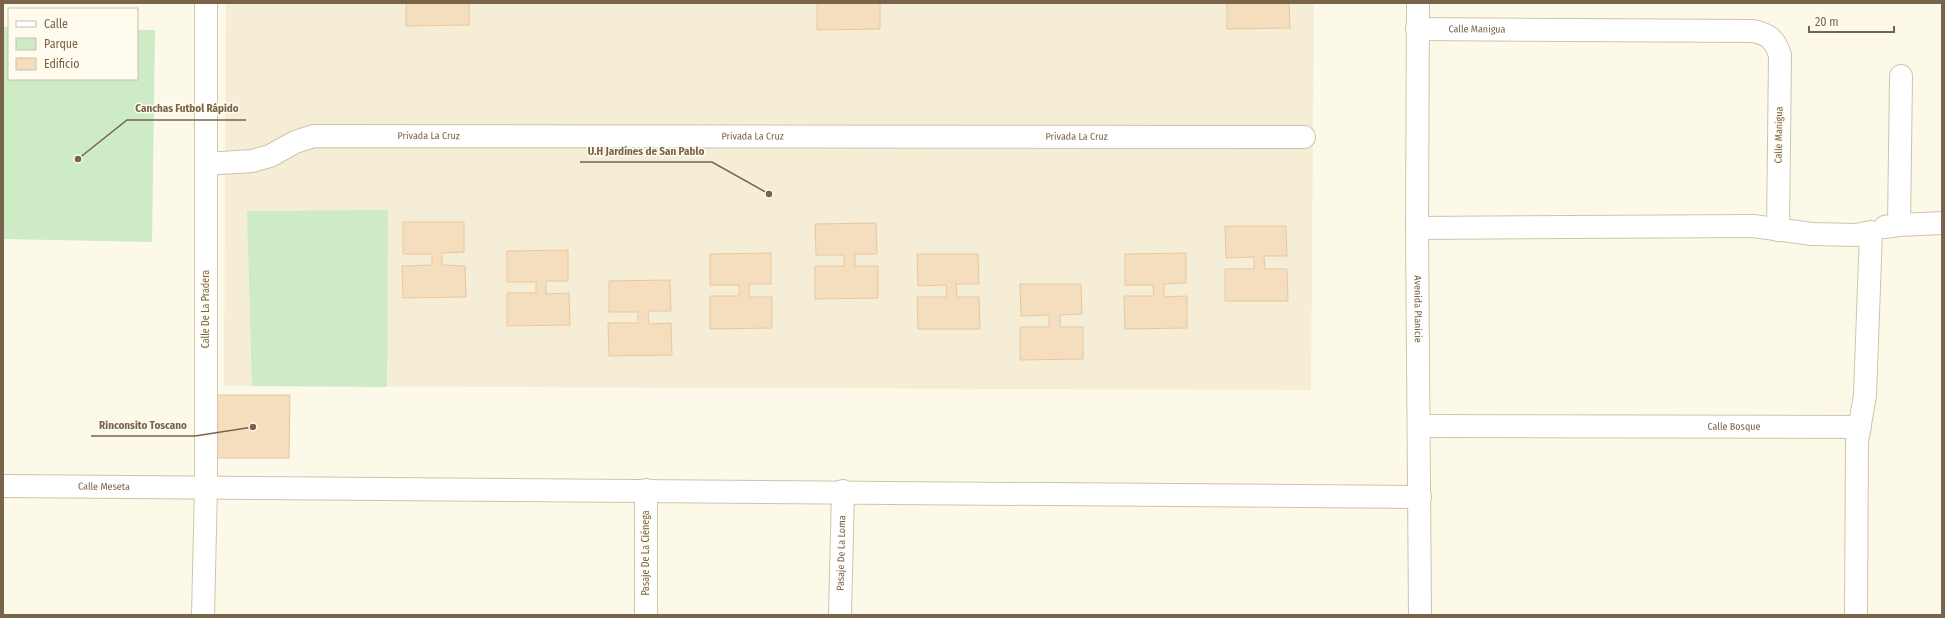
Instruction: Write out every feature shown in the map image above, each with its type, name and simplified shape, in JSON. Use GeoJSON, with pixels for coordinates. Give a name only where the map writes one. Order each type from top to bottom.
{"type":"FeatureCollection","features":[{"type":"Feature","properties":{"kind":"street","name":"Calle De La Pradera"},"geometry":{"type":"LineString","coordinates":[[203,615],[206,487],[206,3]]}},
{"type":"Feature","properties":{"kind":"street","name":"Avenida Planicie"},"geometry":{"type":"LineString","coordinates":[[1418,3],[1417,228],[1420,615]]}},
{"type":"Feature","properties":{"kind":"street","name":"Calle Manigua"},"geometry":{"type":"LineString","coordinates":[[1417,29],[1753,31],[1764,33],[1772,37],[1777,45],[1780,55],[1778,230]]}},
{"type":"Feature","properties":{"kind":"street"},"geometry":{"type":"LineString","coordinates":[[1899,225],[1901,76]]}},
{"type":"Feature","properties":{"kind":"street","name":"Privada La Cruz"},"geometry":{"type":"LineString","coordinates":[[206,164],[252,161],[270,156],[295,142],[314,136],[1304,137]]}},
{"type":"Feature","properties":{"kind":"street"},"geometry":{"type":"LineString","coordinates":[[1417,228],[1753,226],[1812,234],[1856,235],[1871,232],[1887,226],[1942,223]]}},
{"type":"Feature","properties":{"kind":"street"},"geometry":{"type":"LineString","coordinates":[[1856,615],[1857,442],[1865,395],[1871,232]]}},
{"type":"Feature","properties":{"kind":"street","name":"Calle Bosque"},"geometry":{"type":"LineString","coordinates":[[1419,426],[1860,427]]}},
{"type":"Feature","properties":{"kind":"street","name":"Calle Meseta"},"geometry":{"type":"LineString","coordinates":[[3,486],[843,491],[1420,497]]}},
{"type":"Feature","properties":{"kind":"street","name":"Pasaje De La Ciénega"},"geometry":{"type":"LineString","coordinates":[[646,490],[646,615]]}},
{"type":"Feature","properties":{"kind":"street","name":"Pasaje De La Loma"},"geometry":{"type":"LineString","coordinates":[[840,615],[843,491]]}},
{"type":"Feature","properties":{"kind":"shaded area"},"geometry":{"type":"Polygon","coordinates":[[[226,3],[1314,3],[1311,390],[224,386],[226,3]]]}},
{"type":"Feature","properties":{"kind":"green space"},"geometry":{"type":"Polygon","coordinates":[[[3,27],[8,27],[8,80],[138,80],[138,30],[155,30],[152,242],[3,239],[3,27]]]}},
{"type":"Feature","properties":{"kind":"green space"},"geometry":{"type":"Polygon","coordinates":[[[388,210],[387,387],[252,386],[247,211],[388,210]]]}},
{"type":"Feature","properties":{"kind":"building"},"geometry":{"type":"Polygon","coordinates":[[[406,3],[469,3],[469,25],[406,26],[406,3]]]}},
{"type":"Feature","properties":{"kind":"building"},"geometry":{"type":"Polygon","coordinates":[[[817,3],[880,3],[880,29],[817,30],[817,3]]]}},
{"type":"Feature","properties":{"kind":"building"},"geometry":{"type":"Polygon","coordinates":[[[1227,3],[1289,3],[1290,28],[1227,29],[1227,3]]]}},
{"type":"Feature","properties":{"kind":"building"},"geometry":{"type":"Polygon","coordinates":[[[403,222],[464,222],[464,252],[442,253],[442,265],[465,266],[466,297],[403,298],[402,266],[432,265],[432,254],[403,254],[403,222]]]}},
{"type":"Feature","properties":{"kind":"building"},"geometry":{"type":"Polygon","coordinates":[[[876,223],[877,254],[855,254],[855,266],[878,266],[878,298],[815,299],[815,266],[844,266],[844,255],[816,255],[815,224],[876,223]]]}},
{"type":"Feature","properties":{"kind":"building"},"geometry":{"type":"Polygon","coordinates":[[[1225,226],[1286,226],[1287,256],[1264,256],[1265,269],[1287,269],[1288,301],[1225,301],[1225,269],[1254,269],[1254,257],[1226,258],[1225,226]]]}},
{"type":"Feature","properties":{"kind":"building"},"geometry":{"type":"Polygon","coordinates":[[[568,250],[568,281],[546,281],[546,294],[569,293],[570,325],[507,326],[507,293],[536,293],[536,282],[507,282],[507,251],[568,250]]]}},
{"type":"Feature","properties":{"kind":"building"},"geometry":{"type":"Polygon","coordinates":[[[771,253],[771,284],[749,284],[749,297],[772,297],[772,328],[710,329],[710,296],[739,296],[739,285],[710,285],[710,254],[771,253]]]}},
{"type":"Feature","properties":{"kind":"building"},"geometry":{"type":"Polygon","coordinates":[[[1186,253],[1186,283],[1164,284],[1164,297],[1187,296],[1187,328],[1125,329],[1124,296],[1154,296],[1153,285],[1125,285],[1125,254],[1186,253]]]}},
{"type":"Feature","properties":{"kind":"building"},"geometry":{"type":"Polygon","coordinates":[[[917,254],[978,254],[979,284],[956,284],[957,297],[979,297],[980,329],[918,329],[917,297],[947,297],[946,285],[918,286],[917,254]]]}},
{"type":"Feature","properties":{"kind":"building"},"geometry":{"type":"Polygon","coordinates":[[[670,280],[671,311],[648,311],[649,324],[671,323],[672,355],[609,356],[608,323],[638,323],[638,312],[609,312],[609,281],[670,280]]]}},
{"type":"Feature","properties":{"kind":"building"},"geometry":{"type":"Polygon","coordinates":[[[1020,284],[1081,284],[1082,314],[1060,315],[1060,327],[1083,327],[1083,359],[1020,360],[1020,327],[1049,327],[1049,315],[1021,316],[1020,284]]]}},
{"type":"Feature","properties":{"kind":"building"},"geometry":{"type":"Polygon","coordinates":[[[216,395],[290,395],[289,458],[216,458],[216,395]]]}},
{"type":"Feature","properties":{"kind":"place","name":"Canchas Futbol Rápido"},"geometry":{"type":"Point","coordinates":[78,159]}},
{"type":"Feature","properties":{"kind":"place","name":"U.H Jardínes de San Pablo"},"geometry":{"type":"Point","coordinates":[769,194]}},
{"type":"Feature","properties":{"kind":"place","name":"Rinconsito Toscano"},"geometry":{"type":"Point","coordinates":[253,427]}}]}
